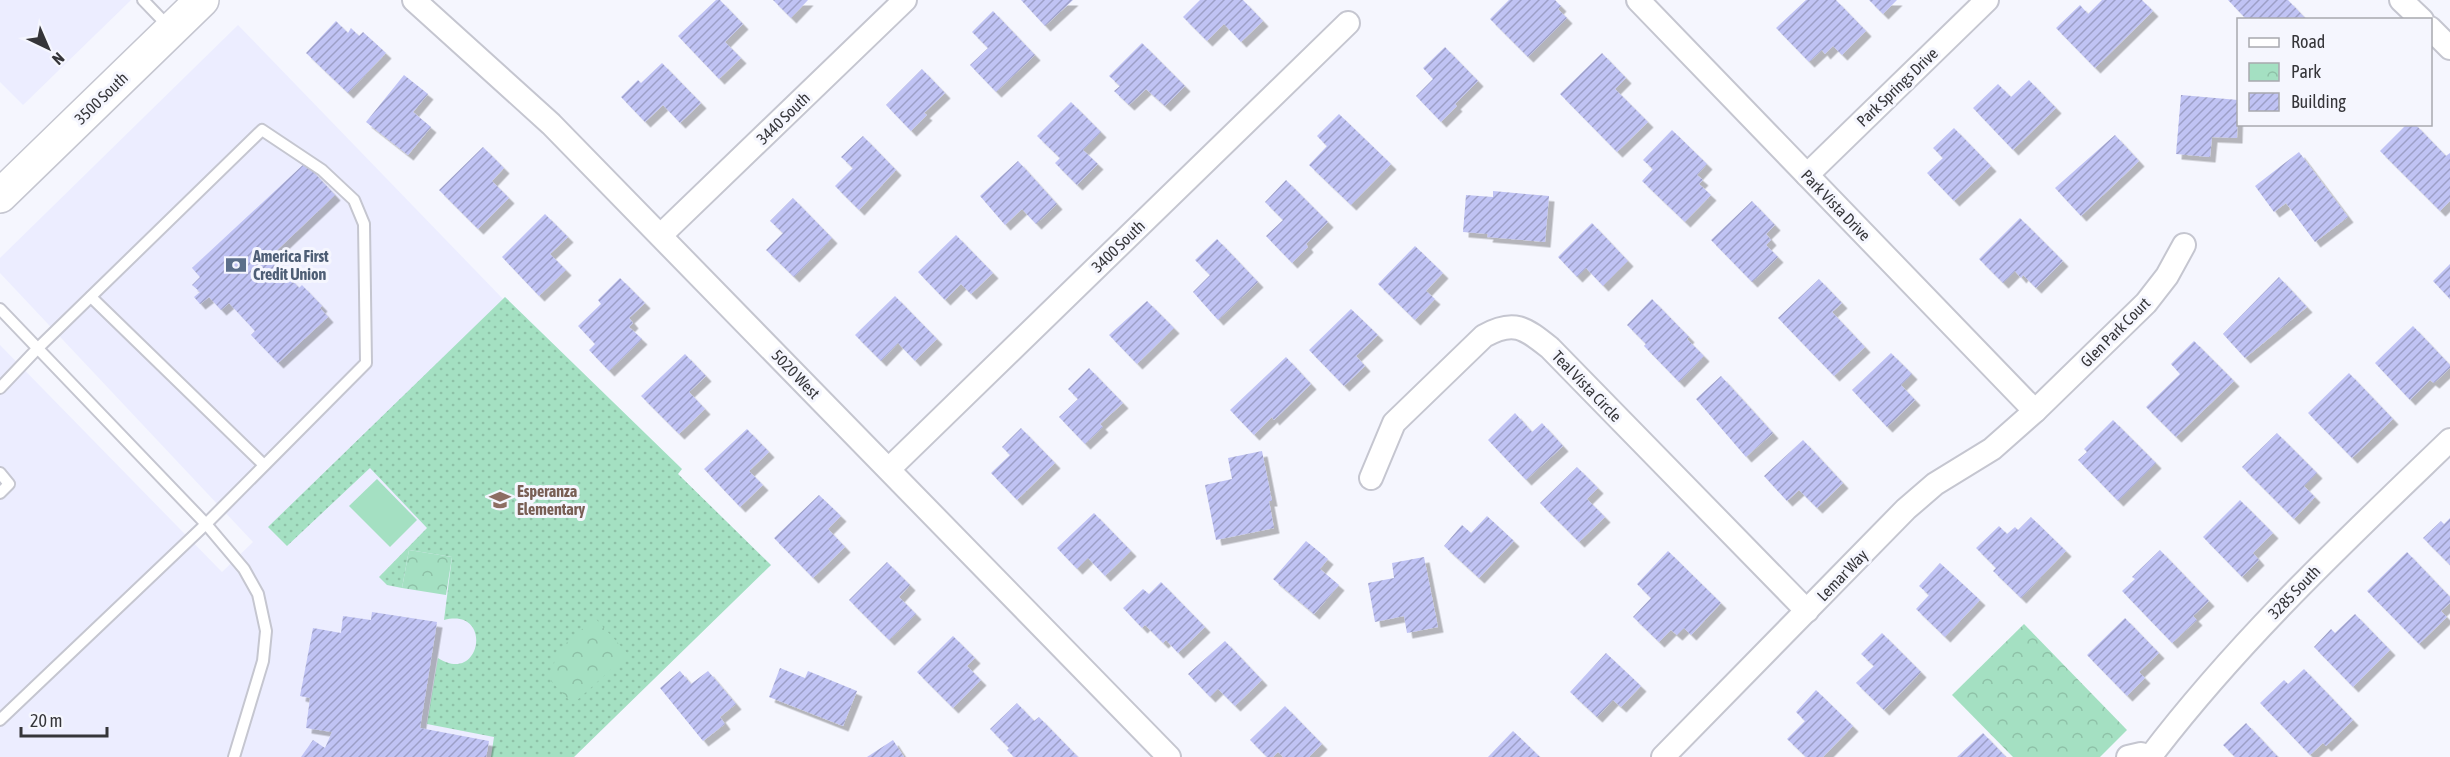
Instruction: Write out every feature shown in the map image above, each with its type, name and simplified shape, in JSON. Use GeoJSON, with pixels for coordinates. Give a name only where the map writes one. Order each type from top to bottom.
{"type":"FeatureCollection","features":[{"type":"Feature","properties":{"kind":"main road","name":"3500 South"},"geometry":{"type":"LineString","coordinates":[[0,196],[202,0]]}},
{"type":"Feature","properties":{"kind":"street","name":"5020 West"},"geometry":{"type":"LineString","coordinates":[[414,0],[527,101],[661,235],[1169,757]]}},
{"type":"Feature","properties":{"kind":"street","name":"3440 South"},"geometry":{"type":"LineString","coordinates":[[661,235],[905,0]]}},
{"type":"Feature","properties":{"kind":"street","name":"Park Vista Drive"},"geometry":{"type":"LineString","coordinates":[[1638,0],[2035,411]]}},
{"type":"Feature","properties":{"kind":"street","name":"Park Springs Drive"},"geometry":{"type":"LineString","coordinates":[[1807,175],[1988,0]]}},
{"type":"Feature","properties":{"kind":"street"},"geometry":{"type":"LineString","coordinates":[[2401,0],[2420,18]]}},
{"type":"Feature","properties":{"kind":"street","name":"3400 South"},"geometry":{"type":"LineString","coordinates":[[889,469],[1348,23]]}},
{"type":"Feature","properties":{"kind":"street"},"geometry":{"type":"LineString","coordinates":[[2432,30],[2450,48]]}},
{"type":"Feature","properties":{"kind":"street","name":"Glen Park Court"},"geometry":{"type":"LineString","coordinates":[[2035,411],[2146,303],[2167,276],[2184,245]]}},
{"type":"Feature","properties":{"kind":"street","name":"Teal Vista Circle"},"geometry":{"type":"LineString","coordinates":[[1371,478],[1394,423],[1484,336],[1500,327],[1514,326],[1531,333],[1550,348],[1807,611]]}},
{"type":"Feature","properties":{"kind":"street","name":"Lemar Way"},"geometry":{"type":"LineString","coordinates":[[1663,757],[1906,509],[1935,484],[1992,449],[2035,411]]}},
{"type":"Feature","properties":{"kind":"street","name":"3285 South"},"geometry":{"type":"LineString","coordinates":[[2150,757],[2184,712],[2285,600],[2450,440]]}},
{"type":"Feature","properties":{"kind":"street"},"geometry":{"type":"LineString","coordinates":[[2128,757],[2141,754],[2150,757]]}},
{"type":"Feature","properties":{"kind":"lane"},"geometry":{"type":"LineString","coordinates":[[142,0],[171,29]]}},
{"type":"Feature","properties":{"kind":"lane"},"geometry":{"type":"LineString","coordinates":[[0,388],[37,349],[262,130],[322,170],[354,200],[364,224],[366,363],[263,464],[206,524],[0,720]]}},
{"type":"Feature","properties":{"kind":"lane"},"geometry":{"type":"LineString","coordinates":[[91,297],[263,464]]}},
{"type":"Feature","properties":{"kind":"lane"},"geometry":{"type":"LineString","coordinates":[[0,309],[206,524],[249,578],[258,594],[266,631],[263,661],[234,757]]}},
{"type":"Feature","properties":{"kind":"lane"},"geometry":{"type":"LineString","coordinates":[[0,473],[9,484],[0,493]]}},
{"type":"Feature","properties":{"kind":"shaded area"},"geometry":{"type":"Polygon","coordinates":[[[0,0],[131,0],[23,105],[0,82],[0,0]]]}},
{"type":"Feature","properties":{"kind":"shaded area"},"geometry":{"type":"Polygon","coordinates":[[[238,25],[503,299],[505,297],[682,469],[678,474],[771,565],[574,757],[0,757],[0,345],[222,572],[253,542],[0,273],[0,258],[238,25]]]}},
{"type":"Feature","properties":{"kind":"green space"},"geometry":{"type":"Polygon","coordinates":[[[505,297],[682,469],[678,474],[771,565],[574,757],[491,757],[494,737],[427,724],[438,658],[453,664],[464,662],[472,655],[476,645],[475,634],[470,624],[460,619],[444,620],[452,557],[409,550],[402,588],[387,585],[379,577],[427,528],[370,468],[287,546],[268,527],[505,297]]]}},
{"type":"Feature","properties":{"kind":"green space"},"geometry":{"type":"Polygon","coordinates":[[[377,479],[417,520],[390,547],[349,506],[377,479]]]}},
{"type":"Feature","properties":{"kind":"green space"},"geometry":{"type":"Polygon","coordinates":[[[409,550],[452,557],[446,595],[402,588],[409,550]]]}},
{"type":"Feature","properties":{"kind":"green space"},"geometry":{"type":"Polygon","coordinates":[[[595,618],[628,654],[573,704],[551,681],[556,652],[595,618]]]}},
{"type":"Feature","properties":{"kind":"green space"},"geometry":{"type":"Polygon","coordinates":[[[2024,624],[2127,730],[2100,757],[2013,757],[1952,695],[2024,624]]]}},
{"type":"Feature","properties":{"kind":"building"},"geometry":{"type":"Polygon","coordinates":[[[716,0],[720,0],[743,24],[725,42],[741,58],[719,79],[678,36],[716,0]]]}},
{"type":"Feature","properties":{"kind":"building"},"geometry":{"type":"Polygon","coordinates":[[[773,0],[808,0],[791,18],[773,0]]]}},
{"type":"Feature","properties":{"kind":"building"},"geometry":{"type":"Polygon","coordinates":[[[1021,0],[1073,0],[1045,26],[1021,0]]]}},
{"type":"Feature","properties":{"kind":"building"},"geometry":{"type":"Polygon","coordinates":[[[1200,0],[1243,0],[1263,21],[1241,42],[1224,24],[1207,41],[1183,17],[1200,0]]]}},
{"type":"Feature","properties":{"kind":"building"},"geometry":{"type":"Polygon","coordinates":[[[1509,0],[1555,0],[1561,6],[1558,9],[1567,18],[1528,57],[1490,19],[1509,0]]]}},
{"type":"Feature","properties":{"kind":"building"},"geometry":{"type":"Polygon","coordinates":[[[1806,0],[1836,0],[1866,31],[1842,55],[1833,46],[1825,54],[1822,50],[1809,62],[1776,28],[1806,0]]]}},
{"type":"Feature","properties":{"kind":"building"},"geometry":{"type":"Polygon","coordinates":[[[1869,0],[1897,0],[1883,14],[1869,0]]]}},
{"type":"Feature","properties":{"kind":"building"},"geometry":{"type":"Polygon","coordinates":[[[2102,0],[2142,0],[2153,11],[2095,68],[2056,28],[2080,5],[2088,14],[2102,0]]]}},
{"type":"Feature","properties":{"kind":"building"},"geometry":{"type":"Polygon","coordinates":[[[2228,0],[2288,0],[2305,18],[2245,18],[2228,0]]]}},
{"type":"Feature","properties":{"kind":"building"},"geometry":{"type":"Polygon","coordinates":[[[993,11],[1035,55],[996,92],[970,65],[988,48],[972,32],[993,11]]]}},
{"type":"Feature","properties":{"kind":"building"},"geometry":{"type":"Polygon","coordinates":[[[336,21],[348,33],[351,28],[359,36],[363,32],[386,53],[348,93],[306,53],[336,21]]]}},
{"type":"Feature","properties":{"kind":"building"},"geometry":{"type":"Polygon","coordinates":[[[1142,43],[1185,86],[1165,106],[1146,89],[1129,105],[1114,91],[1120,86],[1109,76],[1142,43]]]}},
{"type":"Feature","properties":{"kind":"building"},"geometry":{"type":"Polygon","coordinates":[[[1445,47],[1478,81],[1441,122],[1416,96],[1433,79],[1423,68],[1445,47]]]}},
{"type":"Feature","properties":{"kind":"building"},"geometry":{"type":"Polygon","coordinates":[[[1602,53],[1626,78],[1615,89],[1648,122],[1617,152],[1560,94],[1602,53]]]}},
{"type":"Feature","properties":{"kind":"building"},"geometry":{"type":"Polygon","coordinates":[[[662,63],[701,103],[680,123],[663,105],[645,122],[621,97],[638,80],[641,83],[662,63]]]}},
{"type":"Feature","properties":{"kind":"building"},"geometry":{"type":"Polygon","coordinates":[[[922,69],[945,93],[924,113],[927,115],[911,131],[886,105],[922,69]]]}},
{"type":"Feature","properties":{"kind":"building"},"geometry":{"type":"Polygon","coordinates":[[[404,75],[428,94],[413,112],[431,127],[408,155],[366,122],[404,75]]]}},
{"type":"Feature","properties":{"kind":"building"},"geometry":{"type":"Polygon","coordinates":[[[2029,80],[2056,108],[2013,150],[1973,108],[1998,84],[2011,97],[2029,80]]]}},
{"type":"Feature","properties":{"kind":"building"},"geometry":{"type":"Polygon","coordinates":[[[2181,95],[2237,100],[2237,138],[2212,137],[2210,157],[2176,154],[2181,95]]]}},
{"type":"Feature","properties":{"kind":"building"},"geometry":{"type":"Polygon","coordinates":[[[1071,102],[1101,132],[1083,150],[1098,164],[1077,185],[1055,163],[1060,158],[1037,136],[1071,102]]]}},
{"type":"Feature","properties":{"kind":"building"},"geometry":{"type":"Polygon","coordinates":[[[1339,114],[1391,164],[1351,205],[1309,165],[1327,146],[1317,136],[1339,114]]]}},
{"type":"Feature","properties":{"kind":"building"},"geometry":{"type":"Polygon","coordinates":[[[2405,126],[2417,126],[2446,156],[2450,153],[2450,201],[2440,211],[2380,151],[2405,126]]]}},
{"type":"Feature","properties":{"kind":"building"},"geometry":{"type":"Polygon","coordinates":[[[1954,128],[1991,166],[1954,201],[1927,173],[1943,158],[1933,148],[1954,128]]]}},
{"type":"Feature","properties":{"kind":"building"},"geometry":{"type":"Polygon","coordinates":[[[1672,130],[1707,164],[1697,175],[1703,180],[1699,184],[1711,195],[1685,222],[1642,181],[1653,169],[1643,160],[1672,130]]]}},
{"type":"Feature","properties":{"kind":"building"},"geometry":{"type":"Polygon","coordinates":[[[2115,135],[2139,161],[2081,216],[2055,188],[2115,135]]]}},
{"type":"Feature","properties":{"kind":"building"},"geometry":{"type":"Polygon","coordinates":[[[863,136],[896,170],[859,210],[835,186],[853,168],[841,157],[863,136]]]}},
{"type":"Feature","properties":{"kind":"building"},"geometry":{"type":"Polygon","coordinates":[[[483,147],[504,168],[492,181],[509,198],[478,229],[439,190],[483,147]]]}},
{"type":"Feature","properties":{"kind":"building"},"geometry":{"type":"Polygon","coordinates":[[[2299,152],[2348,217],[2315,242],[2286,203],[2274,212],[2255,186],[2299,152]]]}},
{"type":"Feature","properties":{"kind":"building"},"geometry":{"type":"Polygon","coordinates":[[[1018,161],[1057,204],[1036,224],[1022,209],[1005,225],[980,196],[1018,161]]]}},
{"type":"Feature","properties":{"kind":"building","name":"America First Credit Union"},"geometry":{"type":"Polygon","coordinates":[[[305,163],[335,195],[273,254],[278,259],[275,262],[299,288],[302,285],[322,306],[320,308],[328,317],[278,363],[251,335],[255,331],[229,303],[221,310],[209,297],[200,304],[194,297],[200,292],[192,285],[200,277],[192,268],[305,163]]]}},
{"type":"Feature","properties":{"kind":"building"},"geometry":{"type":"Polygon","coordinates":[[[1286,180],[1328,222],[1306,244],[1308,247],[1292,263],[1266,236],[1283,220],[1265,202],[1286,180]]]}},
{"type":"Feature","properties":{"kind":"building"},"geometry":{"type":"Polygon","coordinates":[[[1493,191],[1549,196],[1545,242],[1487,237],[1488,234],[1463,232],[1466,195],[1493,197],[1493,191]]]}},
{"type":"Feature","properties":{"kind":"building"},"geometry":{"type":"Polygon","coordinates":[[[793,198],[832,238],[794,277],[766,250],[783,233],[770,221],[793,198]]]}},
{"type":"Feature","properties":{"kind":"building"},"geometry":{"type":"Polygon","coordinates":[[[1752,201],[1775,225],[1766,234],[1771,240],[1766,245],[1778,257],[1752,282],[1711,240],[1752,201]]]}},
{"type":"Feature","properties":{"kind":"building"},"geometry":{"type":"Polygon","coordinates":[[[545,214],[568,237],[550,254],[566,270],[539,296],[502,257],[545,214]]]}},
{"type":"Feature","properties":{"kind":"building"},"geometry":{"type":"Polygon","coordinates":[[[2020,218],[2063,261],[2036,288],[2023,275],[2021,278],[2015,271],[2003,283],[1979,259],[2020,218]]]}},
{"type":"Feature","properties":{"kind":"building"},"geometry":{"type":"Polygon","coordinates":[[[1592,223],[1628,261],[1603,286],[1586,268],[1577,277],[1558,257],[1592,223]]]}},
{"type":"Feature","properties":{"kind":"building"},"geometry":{"type":"Polygon","coordinates":[[[956,235],[993,273],[971,294],[961,284],[945,300],[918,272],[956,235]]]}},
{"type":"Feature","properties":{"kind":"building"},"geometry":{"type":"Polygon","coordinates":[[[1217,239],[1258,282],[1218,320],[1193,292],[1210,275],[1195,260],[1217,239]]]}},
{"type":"Feature","properties":{"kind":"building"},"geometry":{"type":"Polygon","coordinates":[[[1415,246],[1443,273],[1426,291],[1435,299],[1415,320],[1378,284],[1415,246]]]}},
{"type":"Feature","properties":{"kind":"building"},"geometry":{"type":"Polygon","coordinates":[[[2450,264],[2450,299],[2433,281],[2450,264]]]}},
{"type":"Feature","properties":{"kind":"building"},"geometry":{"type":"Polygon","coordinates":[[[2279,277],[2307,307],[2245,358],[2223,334],[2279,277]]]}},
{"type":"Feature","properties":{"kind":"building"},"geometry":{"type":"Polygon","coordinates":[[[620,278],[645,303],[629,318],[633,323],[629,327],[642,339],[609,371],[589,350],[595,344],[578,326],[601,304],[598,300],[620,278]]]}},
{"type":"Feature","properties":{"kind":"building"},"geometry":{"type":"Polygon","coordinates":[[[1819,279],[1842,303],[1832,312],[1865,347],[1834,376],[1778,318],[1819,279]]]}},
{"type":"Feature","properties":{"kind":"building"},"geometry":{"type":"Polygon","coordinates":[[[895,296],[937,339],[915,361],[898,343],[881,361],[855,335],[895,296]]]}},
{"type":"Feature","properties":{"kind":"building"},"geometry":{"type":"Polygon","coordinates":[[[1652,299],[1704,356],[1679,382],[1627,325],[1652,299]]]}},
{"type":"Feature","properties":{"kind":"building"},"geometry":{"type":"Polygon","coordinates":[[[1147,301],[1174,328],[1137,364],[1109,335],[1147,301]]]}},
{"type":"Feature","properties":{"kind":"building"},"geometry":{"type":"Polygon","coordinates":[[[1351,309],[1378,335],[1356,356],[1365,366],[1344,386],[1309,350],[1351,309]]]}},
{"type":"Feature","properties":{"kind":"building"},"geometry":{"type":"Polygon","coordinates":[[[2413,326],[2450,365],[2450,368],[2434,383],[2430,380],[2410,400],[2375,363],[2413,326]]]}},
{"type":"Feature","properties":{"kind":"building"},"geometry":{"type":"Polygon","coordinates":[[[2194,341],[2234,381],[2176,437],[2146,407],[2180,374],[2171,364],[2194,341]]]}},
{"type":"Feature","properties":{"kind":"building"},"geometry":{"type":"Polygon","coordinates":[[[1891,353],[1912,374],[1901,385],[1915,400],[1887,427],[1852,390],[1891,353]]]}},
{"type":"Feature","properties":{"kind":"building"},"geometry":{"type":"Polygon","coordinates":[[[685,354],[706,376],[689,392],[705,409],[679,434],[641,396],[685,354]]]}},
{"type":"Feature","properties":{"kind":"building"},"geometry":{"type":"Polygon","coordinates":[[[1286,357],[1311,384],[1274,420],[1272,417],[1254,435],[1230,410],[1286,357]]]}},
{"type":"Feature","properties":{"kind":"building"},"geometry":{"type":"Polygon","coordinates":[[[1089,368],[1123,403],[1100,424],[1103,427],[1085,444],[1059,417],[1078,399],[1068,389],[1089,368]]]}},
{"type":"Feature","properties":{"kind":"building"},"geometry":{"type":"Polygon","coordinates":[[[2349,373],[2393,419],[2352,458],[2308,413],[2349,373]]]}},
{"type":"Feature","properties":{"kind":"building"},"geometry":{"type":"Polygon","coordinates":[[[1721,376],[1773,433],[1746,457],[1696,399],[1721,376]]]}},
{"type":"Feature","properties":{"kind":"building"},"geometry":{"type":"Polygon","coordinates":[[[1515,413],[1532,432],[1542,423],[1563,446],[1526,480],[1488,440],[1515,413]]]}},
{"type":"Feature","properties":{"kind":"building"},"geometry":{"type":"Polygon","coordinates":[[[2113,420],[2156,463],[2118,501],[2078,460],[2087,452],[2084,449],[2113,420]]]}},
{"type":"Feature","properties":{"kind":"building"},"geometry":{"type":"Polygon","coordinates":[[[1021,428],[1055,463],[1017,500],[991,473],[1010,455],[1002,447],[1021,428]]]}},
{"type":"Feature","properties":{"kind":"building"},"geometry":{"type":"Polygon","coordinates":[[[747,429],[769,452],[749,471],[763,485],[740,507],[704,469],[747,429]]]}},
{"type":"Feature","properties":{"kind":"building"},"geometry":{"type":"Polygon","coordinates":[[[2277,433],[2317,473],[2304,486],[2315,497],[2294,519],[2242,467],[2277,433]]]}},
{"type":"Feature","properties":{"kind":"building"},"geometry":{"type":"Polygon","coordinates":[[[1803,440],[1843,483],[1817,508],[1799,490],[1787,501],[1764,476],[1803,440]]]}},
{"type":"Feature","properties":{"kind":"building"},"geometry":{"type":"Polygon","coordinates":[[[1262,451],[1272,501],[1269,501],[1274,528],[1216,540],[1205,485],[1232,479],[1228,458],[1262,451]]]}},
{"type":"Feature","properties":{"kind":"building"},"geometry":{"type":"Polygon","coordinates":[[[1577,467],[1598,488],[1587,499],[1605,517],[1579,542],[1540,503],[1577,467]]]}},
{"type":"Feature","properties":{"kind":"building"},"geometry":{"type":"Polygon","coordinates":[[[819,495],[841,516],[828,529],[845,547],[813,578],[774,538],[819,495]]]}},
{"type":"Feature","properties":{"kind":"building"},"geometry":{"type":"Polygon","coordinates":[[[2240,500],[2273,533],[2253,553],[2259,560],[2242,577],[2203,537],[2240,500]]]}},
{"type":"Feature","properties":{"kind":"building"},"geometry":{"type":"Polygon","coordinates":[[[1094,513],[1131,551],[1105,576],[1088,558],[1077,569],[1057,548],[1094,513]]]}},
{"type":"Feature","properties":{"kind":"building"},"geometry":{"type":"Polygon","coordinates":[[[1487,516],[1514,541],[1479,578],[1444,546],[1462,525],[1471,533],[1487,516]]]}},
{"type":"Feature","properties":{"kind":"building"},"geometry":{"type":"Polygon","coordinates":[[[2031,517],[2066,551],[2021,598],[1993,571],[1996,568],[1976,548],[1999,526],[2007,534],[2015,527],[2018,530],[2031,517]]]}},
{"type":"Feature","properties":{"kind":"building"},"geometry":{"type":"Polygon","coordinates":[[[2450,518],[2450,565],[2423,538],[2441,521],[2444,524],[2450,518]]]}},
{"type":"Feature","properties":{"kind":"building"},"geometry":{"type":"Polygon","coordinates":[[[1306,541],[1328,559],[1320,569],[1339,585],[1314,614],[1273,579],[1306,541]]]}},
{"type":"Feature","properties":{"kind":"building"},"geometry":{"type":"Polygon","coordinates":[[[2160,550],[2209,601],[2193,616],[2197,620],[2172,643],[2122,591],[2135,579],[2132,577],[2160,550]]]}},
{"type":"Feature","properties":{"kind":"building"},"geometry":{"type":"Polygon","coordinates":[[[1668,551],[1721,603],[1691,635],[1684,628],[1677,635],[1671,630],[1659,642],[1633,617],[1651,598],[1637,584],[1668,551]]]}},
{"type":"Feature","properties":{"kind":"building"},"geometry":{"type":"Polygon","coordinates":[[[2407,552],[2450,597],[2450,603],[2441,611],[2447,617],[2419,644],[2367,591],[2407,552]]]}},
{"type":"Feature","properties":{"kind":"building"},"geometry":{"type":"Polygon","coordinates":[[[1424,557],[1438,627],[1407,633],[1404,616],[1375,622],[1368,583],[1394,578],[1392,563],[1424,557]]]}},
{"type":"Feature","properties":{"kind":"building"},"geometry":{"type":"Polygon","coordinates":[[[887,562],[910,585],[899,597],[916,614],[889,640],[849,600],[887,562]]]}},
{"type":"Feature","properties":{"kind":"building"},"geometry":{"type":"Polygon","coordinates":[[[1940,563],[1980,600],[1945,637],[1916,609],[1929,595],[1919,586],[1940,563]]]}},
{"type":"Feature","properties":{"kind":"building"},"geometry":{"type":"Polygon","coordinates":[[[1161,582],[1205,627],[1178,653],[1166,640],[1163,643],[1145,625],[1142,628],[1123,608],[1143,589],[1149,594],[1161,582]]]}},
{"type":"Feature","properties":{"kind":"building"},"geometry":{"type":"Polygon","coordinates":[[[372,612],[437,622],[420,728],[489,741],[486,757],[301,757],[313,740],[325,748],[332,732],[306,728],[310,698],[300,696],[313,628],[341,633],[343,616],[371,620],[372,612]]]}},
{"type":"Feature","properties":{"kind":"building"},"geometry":{"type":"Polygon","coordinates":[[[2355,614],[2390,650],[2353,687],[2314,647],[2331,629],[2335,633],[2355,614]]]}},
{"type":"Feature","properties":{"kind":"building"},"geometry":{"type":"Polygon","coordinates":[[[2125,618],[2159,653],[2139,672],[2145,678],[2127,696],[2087,655],[2125,618]]]}},
{"type":"Feature","properties":{"kind":"building"},"geometry":{"type":"Polygon","coordinates":[[[1882,633],[1921,672],[1884,710],[1856,683],[1874,666],[1861,654],[1882,633]]]}},
{"type":"Feature","properties":{"kind":"building"},"geometry":{"type":"Polygon","coordinates":[[[953,636],[975,658],[967,666],[981,680],[953,708],[917,672],[953,636]]]}},
{"type":"Feature","properties":{"kind":"building"},"geometry":{"type":"Polygon","coordinates":[[[1225,641],[1262,680],[1235,706],[1218,689],[1210,697],[1188,674],[1225,641]]]}},
{"type":"Feature","properties":{"kind":"building"},"geometry":{"type":"Polygon","coordinates":[[[1606,653],[1641,686],[1621,707],[1613,700],[1597,717],[1570,692],[1606,653]]]}},
{"type":"Feature","properties":{"kind":"building"},"geometry":{"type":"Polygon","coordinates":[[[780,668],[805,678],[808,671],[857,691],[843,726],[769,697],[780,668]]]}},
{"type":"Feature","properties":{"kind":"building"},"geometry":{"type":"Polygon","coordinates":[[[2304,669],[2353,720],[2326,746],[2323,743],[2310,755],[2260,703],[2284,680],[2288,684],[2304,669]]]}},
{"type":"Feature","properties":{"kind":"building"},"geometry":{"type":"Polygon","coordinates":[[[680,671],[691,684],[708,671],[736,704],[720,717],[725,724],[703,741],[660,688],[680,671]]]}},
{"type":"Feature","properties":{"kind":"building"},"geometry":{"type":"Polygon","coordinates":[[[1816,690],[1853,726],[1823,757],[1806,757],[1787,739],[1805,721],[1796,712],[1816,690]]]}},
{"type":"Feature","properties":{"kind":"building"},"geometry":{"type":"Polygon","coordinates":[[[1017,703],[1034,721],[1039,717],[1078,757],[1014,757],[1007,750],[1009,748],[990,729],[1017,703]]]}},
{"type":"Feature","properties":{"kind":"building"},"geometry":{"type":"Polygon","coordinates":[[[1285,706],[1322,744],[1309,757],[1283,757],[1278,752],[1273,757],[1267,757],[1250,740],[1285,706]]]}},
{"type":"Feature","properties":{"kind":"building"},"geometry":{"type":"Polygon","coordinates":[[[2246,723],[2278,757],[2235,757],[2223,745],[2246,723]]]}},
{"type":"Feature","properties":{"kind":"building"},"geometry":{"type":"Polygon","coordinates":[[[1513,731],[1540,757],[1488,757],[1513,731]]]}},
{"type":"Feature","properties":{"kind":"building"},"geometry":{"type":"Polygon","coordinates":[[[1983,733],[2006,757],[1957,757],[1983,733]]]}},
{"type":"Feature","properties":{"kind":"building"},"geometry":{"type":"Polygon","coordinates":[[[893,740],[904,757],[867,757],[893,740]]]}},
{"type":"Feature","properties":{"kind":"place","name":"America First Credit Union"},"geometry":{"type":"Point","coordinates":[236,265]}},
{"type":"Feature","properties":{"kind":"place","name":"Esperanza Elementary"},"geometry":{"type":"Point","coordinates":[500,500]}}]}
